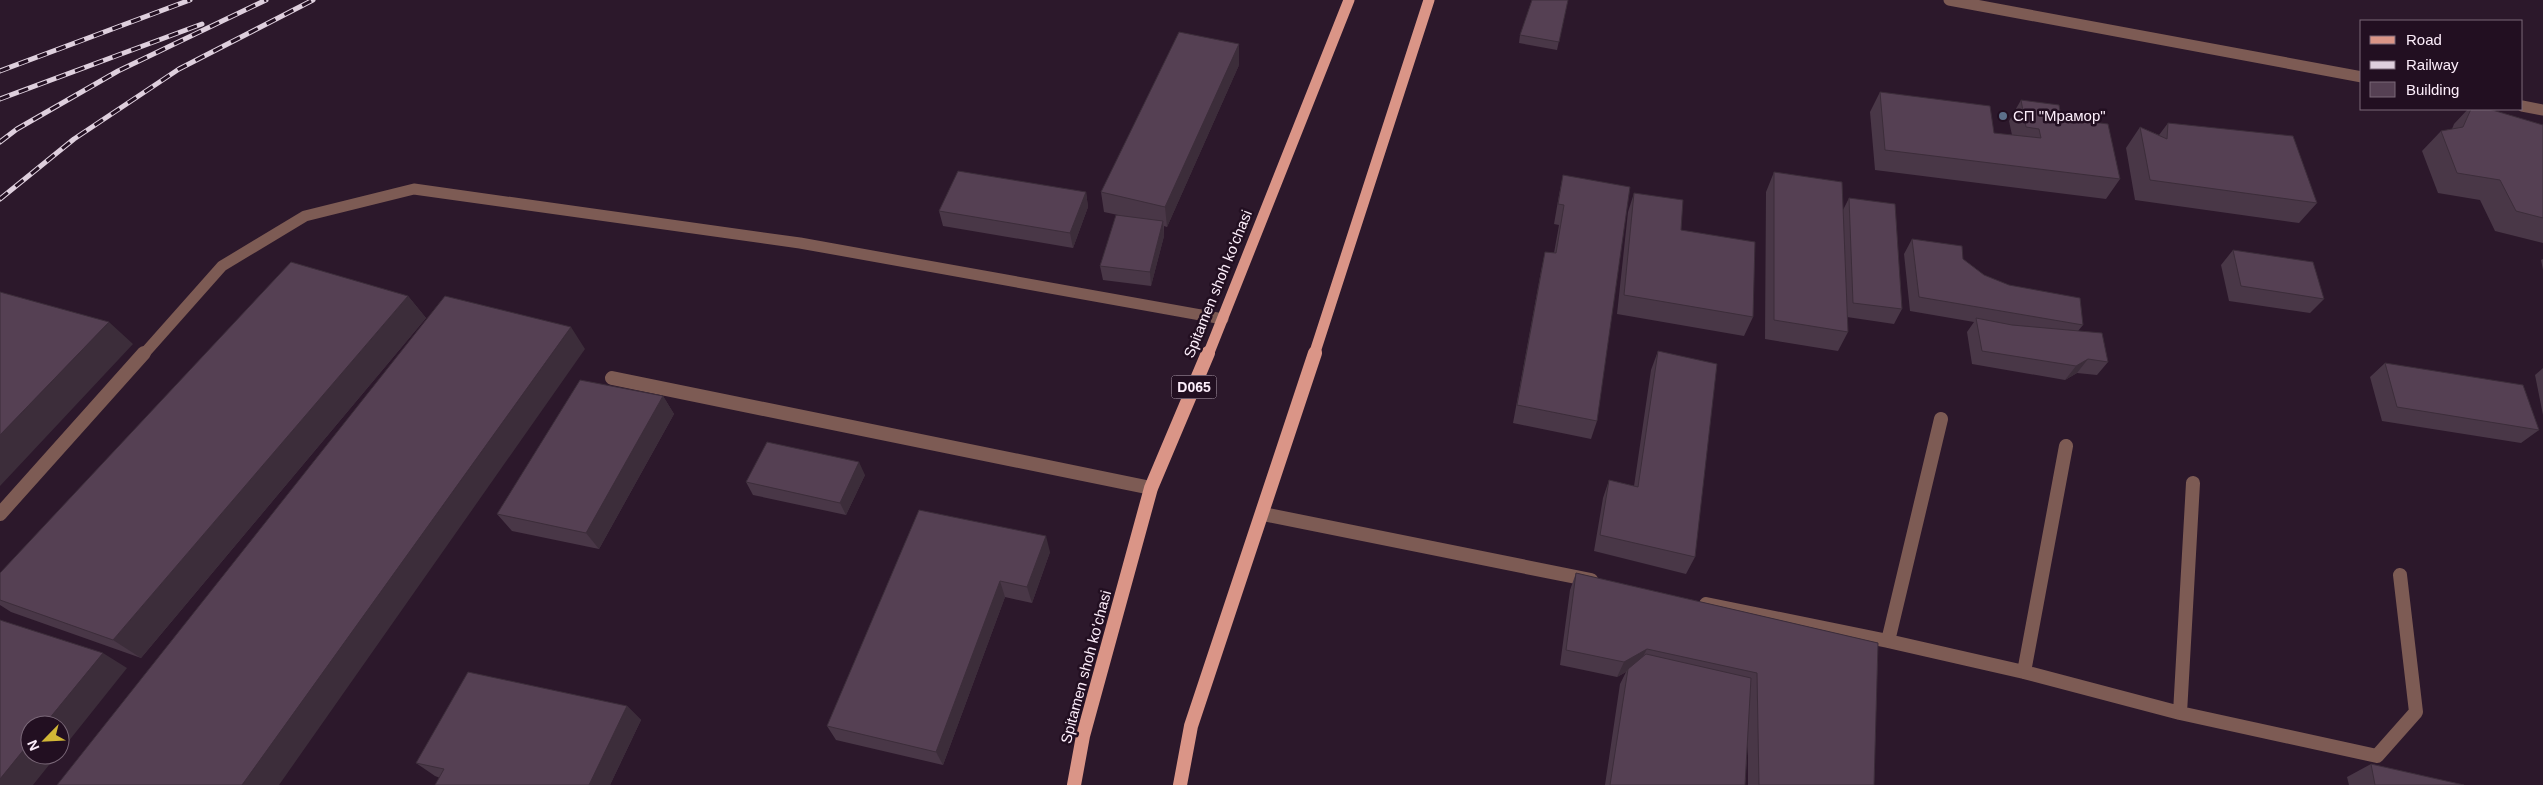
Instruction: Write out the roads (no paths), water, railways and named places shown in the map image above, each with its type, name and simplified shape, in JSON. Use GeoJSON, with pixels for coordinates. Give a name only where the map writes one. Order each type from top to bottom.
{"type":"FeatureCollection","features":[{"type":"Feature","properties":{"kind":"main road","name":"Spitamen shoh ko'chasi"},"geometry":{"type":"LineString","coordinates":[[1074,785],[1083,736],[1151,488],[1223,319],[1349,0]]}},
{"type":"Feature","properties":{"kind":"main road"},"geometry":{"type":"LineString","coordinates":[[1180,785],[1191,726],[1263,514],[1429,0]]}},
{"type":"Feature","properties":{"kind":"street"},"geometry":{"type":"LineString","coordinates":[[1949,0],[2360,77]]}},
{"type":"Feature","properties":{"kind":"street"},"geometry":{"type":"LineString","coordinates":[[2523,106],[2543,110]]}},
{"type":"Feature","properties":{"kind":"street"},"geometry":{"type":"LineString","coordinates":[[0,514],[222,266],[305,216],[414,189],[800,243],[1223,319]]}},
{"type":"Feature","properties":{"kind":"street"},"geometry":{"type":"LineString","coordinates":[[612,378],[1151,488]]}},
{"type":"Feature","properties":{"kind":"street"},"geometry":{"type":"LineString","coordinates":[[1888,641],[1940,419]]}},
{"type":"Feature","properties":{"kind":"street"},"geometry":{"type":"LineString","coordinates":[[2024,672],[2066,446]]}},
{"type":"Feature","properties":{"kind":"street"},"geometry":{"type":"LineString","coordinates":[[2180,713],[2193,483]]}},
{"type":"Feature","properties":{"kind":"street"},"geometry":{"type":"LineString","coordinates":[[1263,514],[1605,583]]}},
{"type":"Feature","properties":{"kind":"street"},"geometry":{"type":"LineString","coordinates":[[1693,601],[1888,641],[2024,672],[2180,713],[2377,756],[2416,712],[2400,575]]}},
{"type":"Feature","properties":{"kind":"railway"},"geometry":{"type":"LineString","coordinates":[[0,71],[190,0]]}},
{"type":"Feature","properties":{"kind":"railway"},"geometry":{"type":"LineString","coordinates":[[0,142],[17,129],[118,71],[266,0]]}},
{"type":"Feature","properties":{"kind":"railway"},"geometry":{"type":"LineString","coordinates":[[0,199],[74,139],[179,69],[313,0]]}},
{"type":"Feature","properties":{"kind":"railway"},"geometry":{"type":"LineString","coordinates":[[0,99],[202,24]]}},
{"type":"Feature","properties":{"kind":"place","name":"СП \"Мрамор\""},"geometry":{"type":"Point","coordinates":[2003,116]}}]}
